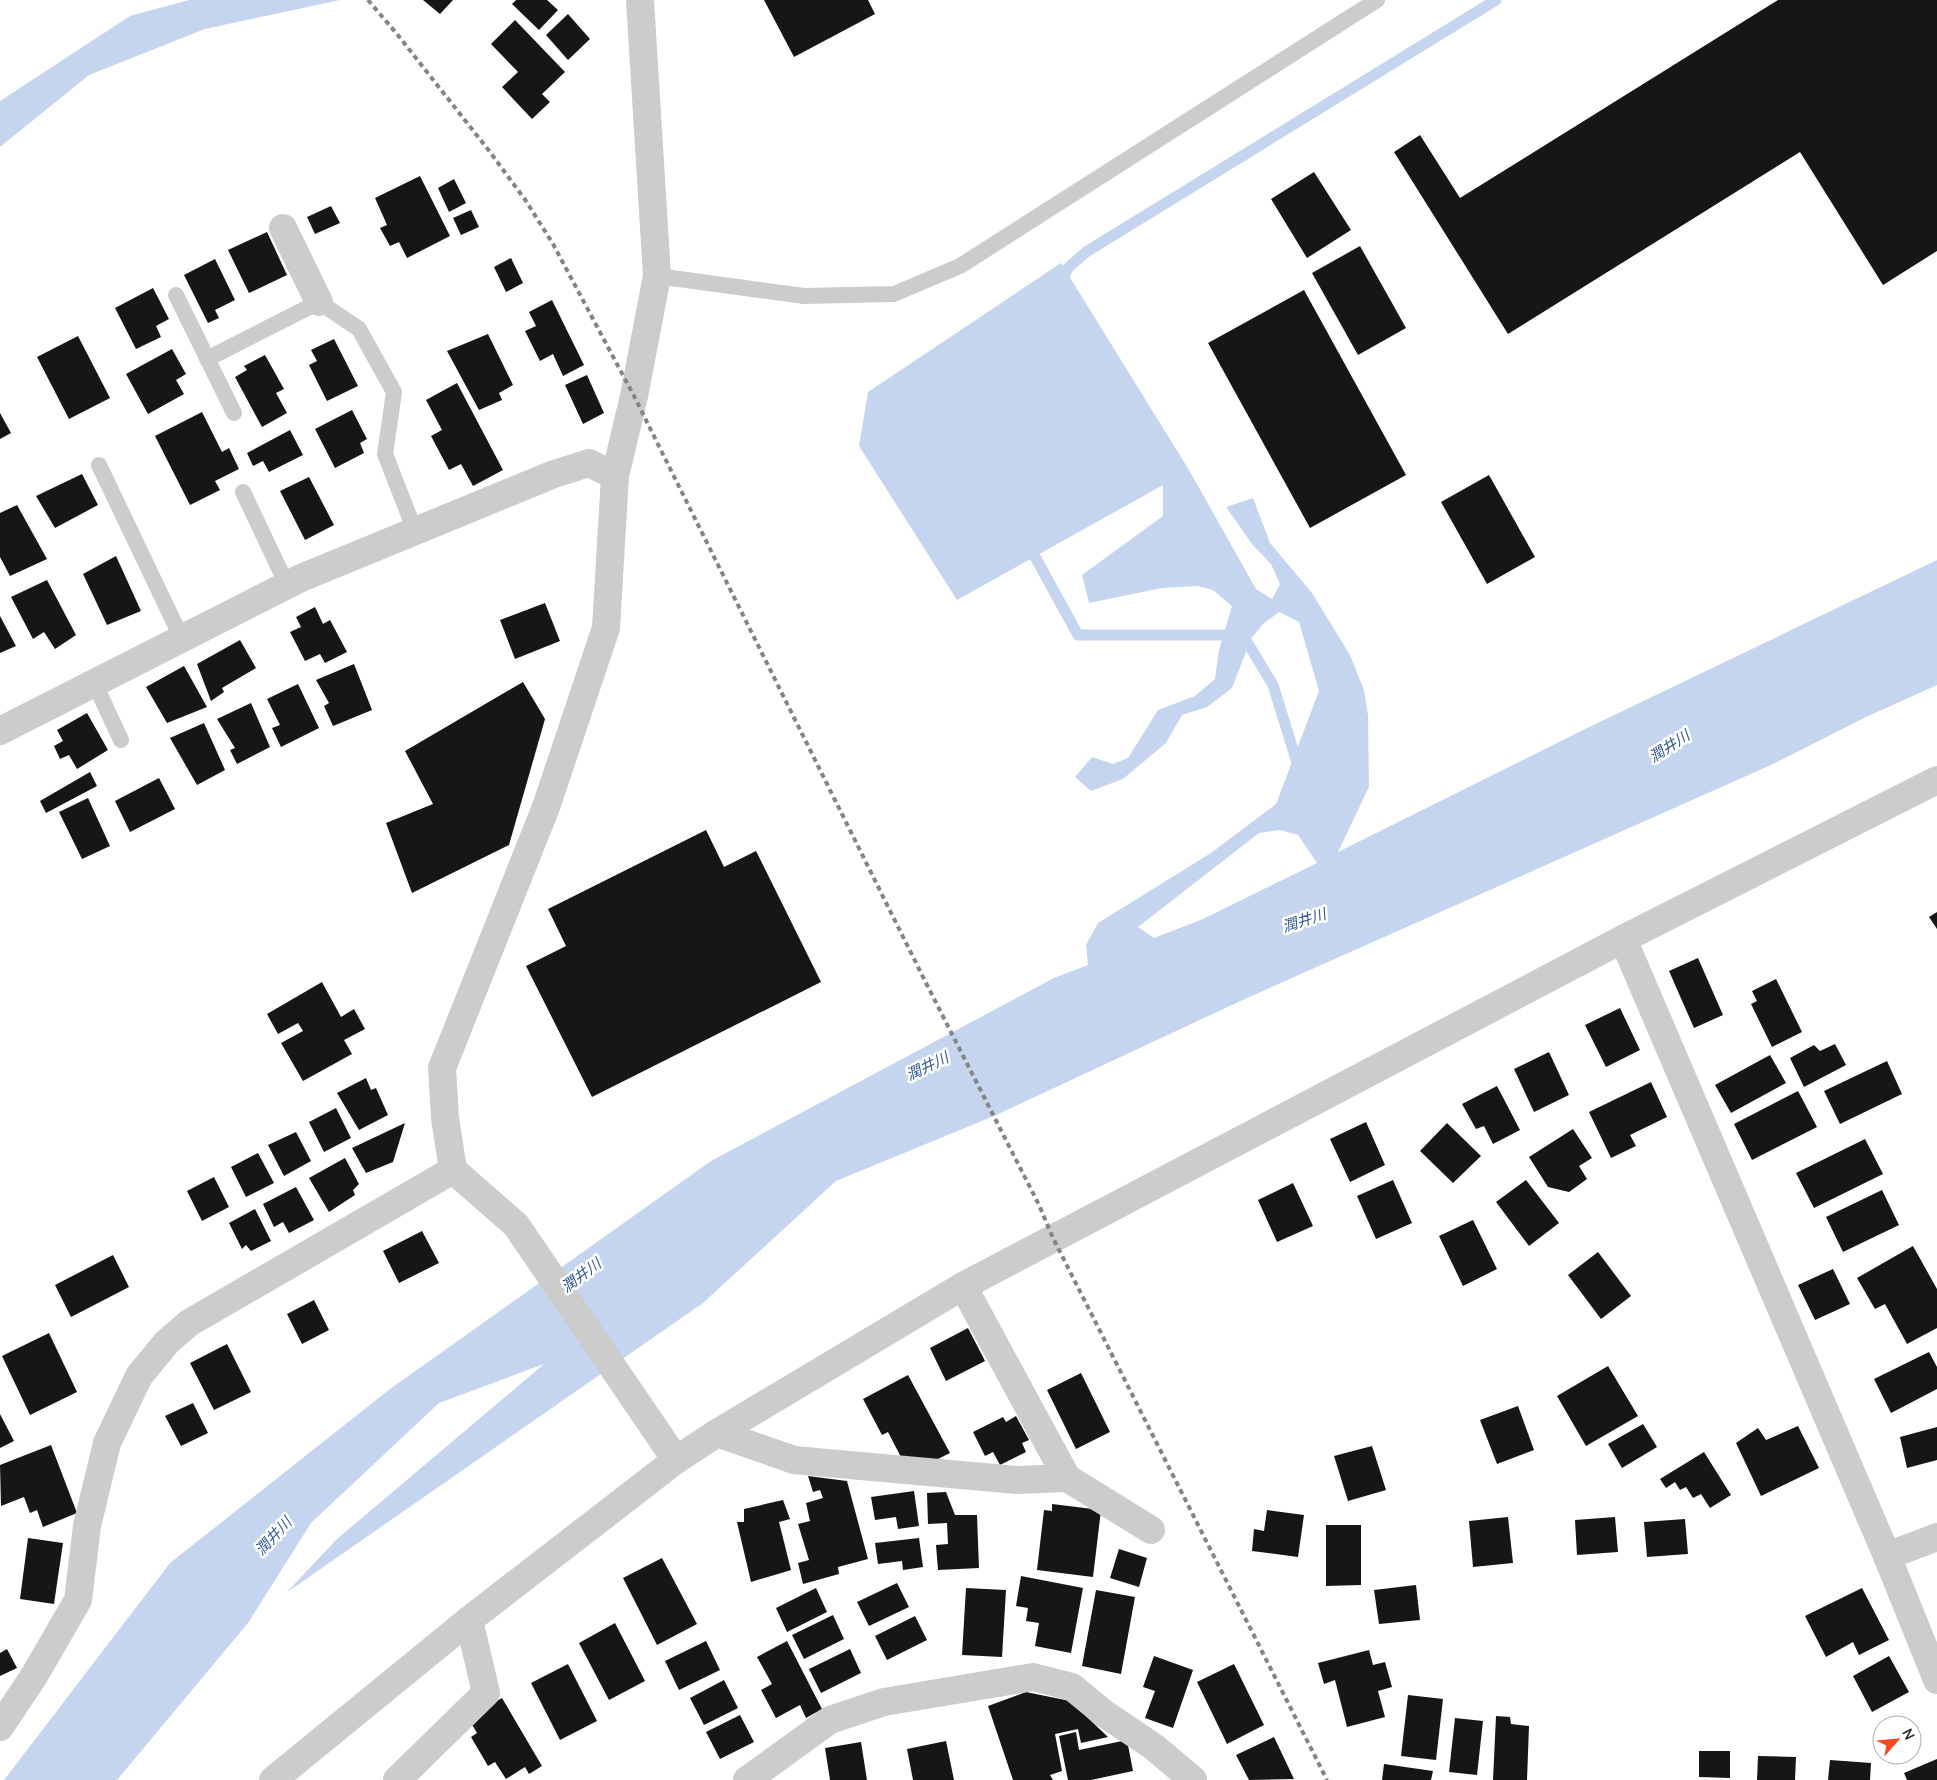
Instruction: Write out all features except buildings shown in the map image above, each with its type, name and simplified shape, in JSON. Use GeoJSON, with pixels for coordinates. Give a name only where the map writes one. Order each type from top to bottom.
{"type":"FeatureCollection","features":[{"type":"Feature","properties":{"kind":"street"},"geometry":{"type":"LineString","coordinates":[[640,0],[657,276],[634,396],[615,476],[606,628],[546,807],[442,1068],[445,1118],[453,1170],[516,1225],[676,1460]]}},
{"type":"Feature","properties":{"kind":"street"},"geometry":{"type":"LineString","coordinates":[[283,228],[319,302]]}},
{"type":"Feature","properties":{"kind":"street"},"geometry":{"type":"LineString","coordinates":[[0,731],[288,585],[415,530],[554,474],[589,463],[615,476]]}},
{"type":"Feature","properties":{"kind":"street"},"geometry":{"type":"LineString","coordinates":[[273,1780],[469,1620],[676,1460],[717,1433],[963,1286],[1623,939],[1937,780]]}},
{"type":"Feature","properties":{"kind":"street"},"geometry":{"type":"LineString","coordinates":[[1623,939],[1887,1556],[1929,1641],[1937,1680]]}},
{"type":"Feature","properties":{"kind":"street"},"geometry":{"type":"LineString","coordinates":[[0,1727],[34,1676],[78,1600],[87,1526],[107,1443],[139,1376],[167,1342],[189,1323],[453,1170]]}},
{"type":"Feature","properties":{"kind":"street"},"geometry":{"type":"LineString","coordinates":[[963,1286],[1067,1478],[1151,1530]]}},
{"type":"Feature","properties":{"kind":"street"},"geometry":{"type":"LineString","coordinates":[[717,1433],[794,1460],[1017,1480],[1067,1478]]}},
{"type":"Feature","properties":{"kind":"street"},"geometry":{"type":"LineString","coordinates":[[1887,1556],[1937,1537]]}},
{"type":"Feature","properties":{"kind":"street"},"geometry":{"type":"LineString","coordinates":[[397,1780],[486,1694],[469,1620]]}},
{"type":"Feature","properties":{"kind":"street"},"geometry":{"type":"LineString","coordinates":[[747,1780],[830,1720],[884,1702],[1033,1677],[1072,1687],[1105,1714],[1154,1747],[1194,1780]]}},
{"type":"Feature","properties":{"kind":"lane"},"geometry":{"type":"LineString","coordinates":[[657,276],[804,296],[894,294],[960,266],[1377,0]]}},
{"type":"Feature","properties":{"kind":"lane"},"geometry":{"type":"LineString","coordinates":[[176,295],[234,413]]}},
{"type":"Feature","properties":{"kind":"lane"},"geometry":{"type":"LineString","coordinates":[[208,359],[319,302],[358,329],[394,392],[385,454],[415,530]]}},
{"type":"Feature","properties":{"kind":"lane"},"geometry":{"type":"LineString","coordinates":[[99,465],[182,639]]}},
{"type":"Feature","properties":{"kind":"lane"},"geometry":{"type":"LineString","coordinates":[[243,492],[288,585]]}},
{"type":"Feature","properties":{"kind":"lane"},"geometry":{"type":"LineString","coordinates":[[94,682],[121,740]]}},
{"type":"Feature","properties":{"kind":"water"},"geometry":{"type":"Polygon","coordinates":[[[189,0],[340,0],[205,29],[89,75],[0,147],[0,101],[130,16],[189,0]]]}},
{"type":"Feature","properties":{"kind":"water","name":"潤井川"},"geometry":{"type":"Polygon","coordinates":[[[1061,263],[1189,470],[1256,589],[1272,599],[1280,584],[1271,564],[1252,544],[1226,507],[1253,498],[1270,543],[1312,593],[1350,655],[1364,690],[1368,715],[1369,787],[1338,852],[1583,730],[1937,560],[1937,685],[1864,718],[1771,765],[1247,998],[994,1116],[836,1181],[703,1303],[286,1593],[337,1539],[544,1364],[439,1403],[311,1523],[248,1623],[117,1780],[4,1780],[170,1563],[390,1389],[711,1161],[1054,978],[1088,965],[1086,945],[1098,923],[1211,853],[1276,804],[1319,691],[1299,622],[1279,612],[1263,624],[1251,639],[1232,688],[1207,707],[1182,715],[1166,743],[1123,779],[1091,791],[1075,777],[1092,757],[1113,764],[1128,758],[1158,710],[1195,696],[1215,679],[1219,650],[1232,606],[1213,590],[1198,586],[1162,588],[1089,603],[1082,575],[1163,516],[1163,485],[957,600],[859,446],[868,392],[1061,263]],[[1280,830],[1259,833],[1138,927],[1154,938],[1203,919],[1317,863],[1298,835],[1280,830]]]}},
{"type":"Feature","properties":{"kind":"waterway"},"geometry":{"type":"LineString","coordinates":[[1064,284],[1062,280],[1068,268],[1086,252],[1496,0]]}},
{"type":"Feature","properties":{"kind":"waterway"},"geometry":{"type":"LineString","coordinates":[[1028,544],[1078,635],[1243,635],[1273,685],[1299,769]]}},
{"type":"Feature","properties":{"kind":"railway"},"geometry":{"type":"LineString","coordinates":[[368,0],[490,152],[526,201],[553,244],[634,396],[926,983],[1039,1205],[1053,1238],[1327,1780]]}}]}
